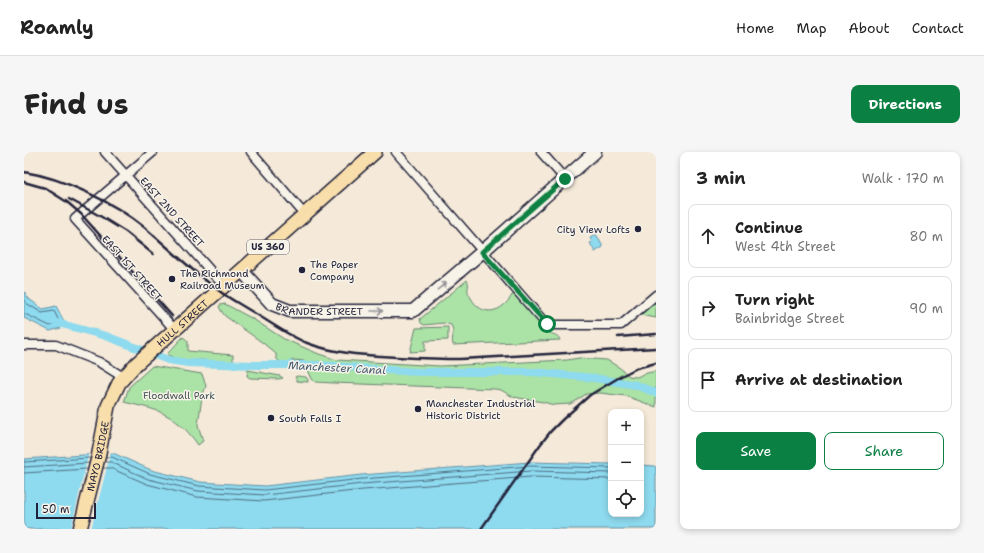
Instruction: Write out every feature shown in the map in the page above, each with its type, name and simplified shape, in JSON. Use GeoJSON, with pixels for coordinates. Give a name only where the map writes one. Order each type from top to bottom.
{"type":"FeatureCollection","features":[{"type":"Feature","properties":{"kind":"main road","name":"HULL STREET"},"geometry":{"type":"LineString","coordinates":[[108,406],[123,377],[136,364],[375,152]]}},
{"type":"Feature","properties":{"kind":"main road","name":"MAYO BRIDGE"},"geometry":{"type":"LineString","coordinates":[[80,529],[98,458],[108,406]]}},
{"type":"Feature","properties":{"kind":"street","name":"EAST 2ND STREET"},"geometry":{"type":"LineString","coordinates":[[105,152],[224,286]]}},
{"type":"Feature","properties":{"kind":"street"},"geometry":{"type":"LineString","coordinates":[[126,176],[154,152]]}},
{"type":"Feature","properties":{"kind":"street"},"geometry":{"type":"LineString","coordinates":[[251,152],[305,214]]}},
{"type":"Feature","properties":{"kind":"street"},"geometry":{"type":"LineString","coordinates":[[396,152],[482,252],[547,324],[621,325],[656,295]]}},
{"type":"Feature","properties":{"kind":"street"},"geometry":{"type":"LineString","coordinates":[[541,152],[565,179]]}},
{"type":"Feature","properties":{"kind":"street"},"geometry":{"type":"LineString","coordinates":[[482,252],[595,152]]}},
{"type":"Feature","properties":{"kind":"street","name":"EAST 1ST STREET"},"geometry":{"type":"LineString","coordinates":[[126,176],[75,219],[175,330]]}},
{"type":"Feature","properties":{"kind":"street","name":"BRANDER STREET"},"geometry":{"type":"LineString","coordinates":[[242,271],[272,304],[290,311],[413,311],[482,252]]}},
{"type":"Feature","properties":{"kind":"street"},"geometry":{"type":"LineString","coordinates":[[24,346],[56,345],[99,362],[123,377]]}},
{"type":"Feature","properties":{"kind":"green space"},"geometry":{"type":"Polygon","coordinates":[[[467,280],[468,291],[471,298],[481,308],[486,311],[498,309],[508,301],[512,295],[514,295],[548,332],[557,336],[560,340],[453,345],[453,330],[451,325],[444,323],[424,325],[421,323],[420,319],[467,280]]]}},
{"type":"Feature","properties":{"kind":"green space"},"geometry":{"type":"Polygon","coordinates":[[[656,302],[656,318],[640,315],[656,302]]]}},
{"type":"Feature","properties":{"kind":"green space"},"geometry":{"type":"Polygon","coordinates":[[[225,304],[253,319],[284,339],[337,360],[440,366],[567,360],[579,358],[607,360],[629,376],[637,377],[656,371],[656,407],[626,396],[600,393],[586,394],[570,404],[554,405],[513,397],[501,390],[495,389],[315,382],[312,379],[304,361],[294,360],[281,363],[276,358],[276,354],[263,343],[225,316],[219,307],[220,305],[225,304]]]}},
{"type":"Feature","properties":{"kind":"green space"},"geometry":{"type":"Polygon","coordinates":[[[448,327],[448,340],[425,341],[425,351],[410,352],[416,328],[448,327]]]}},
{"type":"Feature","properties":{"kind":"green space"},"geometry":{"type":"Polygon","coordinates":[[[183,337],[188,341],[188,351],[233,355],[233,363],[202,360],[184,361],[177,360],[167,354],[183,337]]]}},
{"type":"Feature","properties":{"kind":"green space","name":"Floodwall Park"},"geometry":{"type":"Polygon","coordinates":[[[152,366],[202,374],[206,386],[202,397],[198,425],[203,441],[198,445],[185,429],[170,417],[158,411],[124,402],[129,387],[152,366]]]}},
{"type":"Feature","properties":{"kind":"green space"},"geometry":{"type":"Polygon","coordinates":[[[248,370],[280,376],[283,378],[250,378],[247,376],[248,370]]]}},
{"type":"Feature","properties":{"kind":"green space"},"geometry":{"type":"Polygon","coordinates":[[[295,377],[306,377],[308,382],[297,381],[295,377]]]}},
{"type":"Feature","properties":{"kind":"water"},"geometry":{"type":"Polygon","coordinates":[[[596,234],[603,247],[595,252],[590,243],[592,242],[590,238],[596,234]]]}},
{"type":"Feature","properties":{"kind":"water"},"geometry":{"type":"Polygon","coordinates":[[[24,291],[29,299],[43,309],[56,306],[65,323],[61,328],[50,331],[24,318],[24,291]]]}},
{"type":"Feature","properties":{"kind":"water"},"geometry":{"type":"Polygon","coordinates":[[[113,453],[151,470],[200,482],[265,486],[361,475],[530,462],[608,464],[608,517],[644,517],[644,465],[654,466],[656,467],[656,529],[24,529],[24,459],[113,453]]]}},
{"type":"Feature","properties":{"kind":"pier"},"geometry":{"type":"Polygon","coordinates":[[[111,451],[91,529],[71,529],[89,452],[111,451]]]}},
{"type":"Feature","properties":{"kind":"waterway","name":"Manchester Canal"},"geometry":{"type":"LineString","coordinates":[[54,322],[106,336],[168,360],[188,363],[319,365],[417,372],[533,372],[594,378],[636,385],[656,393]]}},
{"type":"Feature","properties":{"kind":"railway"},"geometry":{"type":"LineString","coordinates":[[24,172],[71,185],[103,200],[144,227],[208,283],[226,296],[292,336],[318,347],[362,355],[460,359],[656,348]]}},
{"type":"Feature","properties":{"kind":"railway"},"geometry":{"type":"LineString","coordinates":[[24,182],[45,188],[67,202],[81,214],[172,316]]}},
{"type":"Feature","properties":{"kind":"railway"},"geometry":{"type":"LineString","coordinates":[[69,199],[126,232],[153,254]]}},
{"type":"Feature","properties":{"kind":"railway"},"geometry":{"type":"LineString","coordinates":[[618,337],[656,334]]}},
{"type":"Feature","properties":{"kind":"railway"},"geometry":{"type":"LineString","coordinates":[[481,529],[540,445],[563,419],[590,395],[623,375],[637,368],[656,363]]}},
{"type":"Feature","properties":{"kind":"place","name":"City View Lofts"},"geometry":{"type":"Point","coordinates":[638,229]}},
{"type":"Feature","properties":{"kind":"place","name":"The Paper Company"},"geometry":{"type":"Point","coordinates":[302,270]}},
{"type":"Feature","properties":{"kind":"place","name":"The Richmond Railroad Museum"},"geometry":{"type":"Point","coordinates":[172,279]}},
{"type":"Feature","properties":{"kind":"place","name":"Manchester Industrial Historic District"},"geometry":{"type":"Point","coordinates":[418,409]}},
{"type":"Feature","properties":{"kind":"place","name":"South Falls I"},"geometry":{"type":"Point","coordinates":[271,418]}},
{"type":"Feature","properties":{"kind":"route"},"geometry":{"type":"LineString","coordinates":[[547,324],[482,252],[565,179]]}}]}
